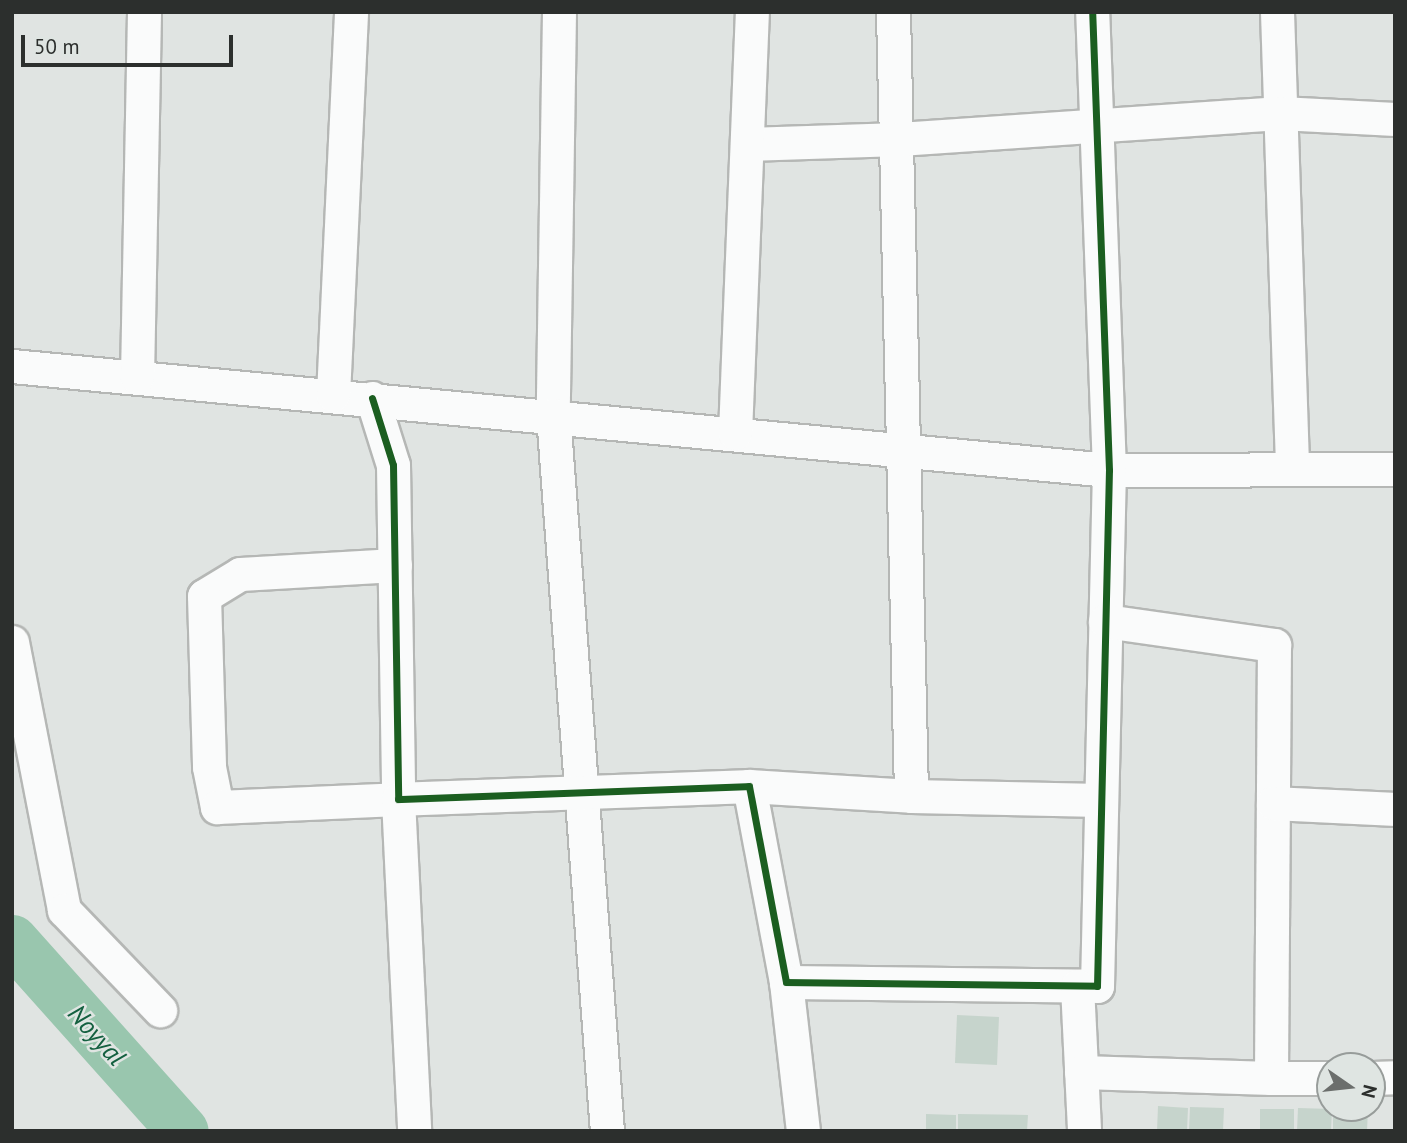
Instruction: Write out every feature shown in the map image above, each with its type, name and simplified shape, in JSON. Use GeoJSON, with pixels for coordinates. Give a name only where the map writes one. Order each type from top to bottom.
{"type":"FeatureCollection","features":[{"type":"Feature","properties":{"kind":"street"},"geometry":{"type":"LineString","coordinates":[[137,377],[144,12]]}},
{"type":"Feature","properties":{"kind":"street"},"geometry":{"type":"LineString","coordinates":[[333,395],[351,12]]}},
{"type":"Feature","properties":{"kind":"street"},"geometry":{"type":"LineString","coordinates":[[559,12],[553,415],[607,1131]]}},
{"type":"Feature","properties":{"kind":"street"},"geometry":{"type":"LineString","coordinates":[[735,433],[752,12]]}},
{"type":"Feature","properties":{"kind":"street"},"geometry":{"type":"LineString","coordinates":[[893,12],[899,139],[911,796]]}},
{"type":"Feature","properties":{"kind":"street"},"geometry":{"type":"LineString","coordinates":[[786,982],[1097,986],[1109,470],[1092,12]]}},
{"type":"Feature","properties":{"kind":"street"},"geometry":{"type":"LineString","coordinates":[[1277,12],[1292,469]]}},
{"type":"Feature","properties":{"kind":"street"},"geometry":{"type":"LineString","coordinates":[[747,144],[899,139],[1280,113],[1395,120]]}},
{"type":"Feature","properties":{"kind":"street"},"geometry":{"type":"LineString","coordinates":[[12,366],[553,415],[1109,470],[1395,469]]}},
{"type":"Feature","properties":{"kind":"street"},"geometry":{"type":"LineString","coordinates":[[372,398],[393,465],[398,799],[414,1131]]}},
{"type":"Feature","properties":{"kind":"street"},"geometry":{"type":"LineString","coordinates":[[394,565],[240,574],[204,596],[209,767],[217,807],[749,786],[911,796],[1101,800]]}},
{"type":"Feature","properties":{"kind":"street"},"geometry":{"type":"LineString","coordinates":[[1105,621],[1275,645],[1271,1078]]}},
{"type":"Feature","properties":{"kind":"street"},"geometry":{"type":"LineString","coordinates":[[12,642],[64,910],[160,1010]]}},
{"type":"Feature","properties":{"kind":"street"},"geometry":{"type":"LineString","coordinates":[[749,786],[786,982],[803,1131]]}},
{"type":"Feature","properties":{"kind":"street"},"geometry":{"type":"LineString","coordinates":[[1273,803],[1395,809]]}},
{"type":"Feature","properties":{"kind":"street"},"geometry":{"type":"LineString","coordinates":[[1077,986],[1084,1131]]}},
{"type":"Feature","properties":{"kind":"street"},"geometry":{"type":"LineString","coordinates":[[1081,1072],[1316,1078]]}},
{"type":"Feature","properties":{"kind":"building"},"geometry":{"type":"Polygon","coordinates":[[[957,1015],[999,1017],[997,1065],[955,1063],[957,1015]]]}},
{"type":"Feature","properties":{"kind":"building"},"geometry":{"type":"Polygon","coordinates":[[[1158,1106],[1188,1108],[1187,1131],[1157,1131],[1158,1106]]]}},
{"type":"Feature","properties":{"kind":"building"},"geometry":{"type":"Polygon","coordinates":[[[1190,1107],[1224,1108],[1223,1131],[1189,1131],[1190,1107]]]}},
{"type":"Feature","properties":{"kind":"building"},"geometry":{"type":"Polygon","coordinates":[[[1298,1108],[1316,1109],[1316,1122],[1331,1122],[1331,1131],[1297,1131],[1298,1108]]]}},
{"type":"Feature","properties":{"kind":"building"},"geometry":{"type":"Polygon","coordinates":[[[1260,1109],[1294,1109],[1294,1131],[1260,1131],[1260,1109]]]}},
{"type":"Feature","properties":{"kind":"building"},"geometry":{"type":"Polygon","coordinates":[[[926,1114],[956,1115],[956,1131],[926,1131],[926,1114]]]}},
{"type":"Feature","properties":{"kind":"building"},"geometry":{"type":"Polygon","coordinates":[[[958,1114],[1028,1115],[1027,1131],[958,1131],[958,1114]]]}},
{"type":"Feature","properties":{"kind":"building"},"geometry":{"type":"Polygon","coordinates":[[[1333,1122],[1367,1122],[1367,1131],[1333,1131],[1333,1122]]]}},
{"type":"Feature","properties":{"kind":"waterway","name":"Noyyal"},"geometry":{"type":"LineString","coordinates":[[12,940],[183,1131]]}},
{"type":"Feature","properties":{"kind":"cycle path"},"geometry":{"type":"LineString","coordinates":[[372,398],[393,465],[398,799],[749,786],[786,982],[1097,986],[1109,470],[1092,12]]}}]}
